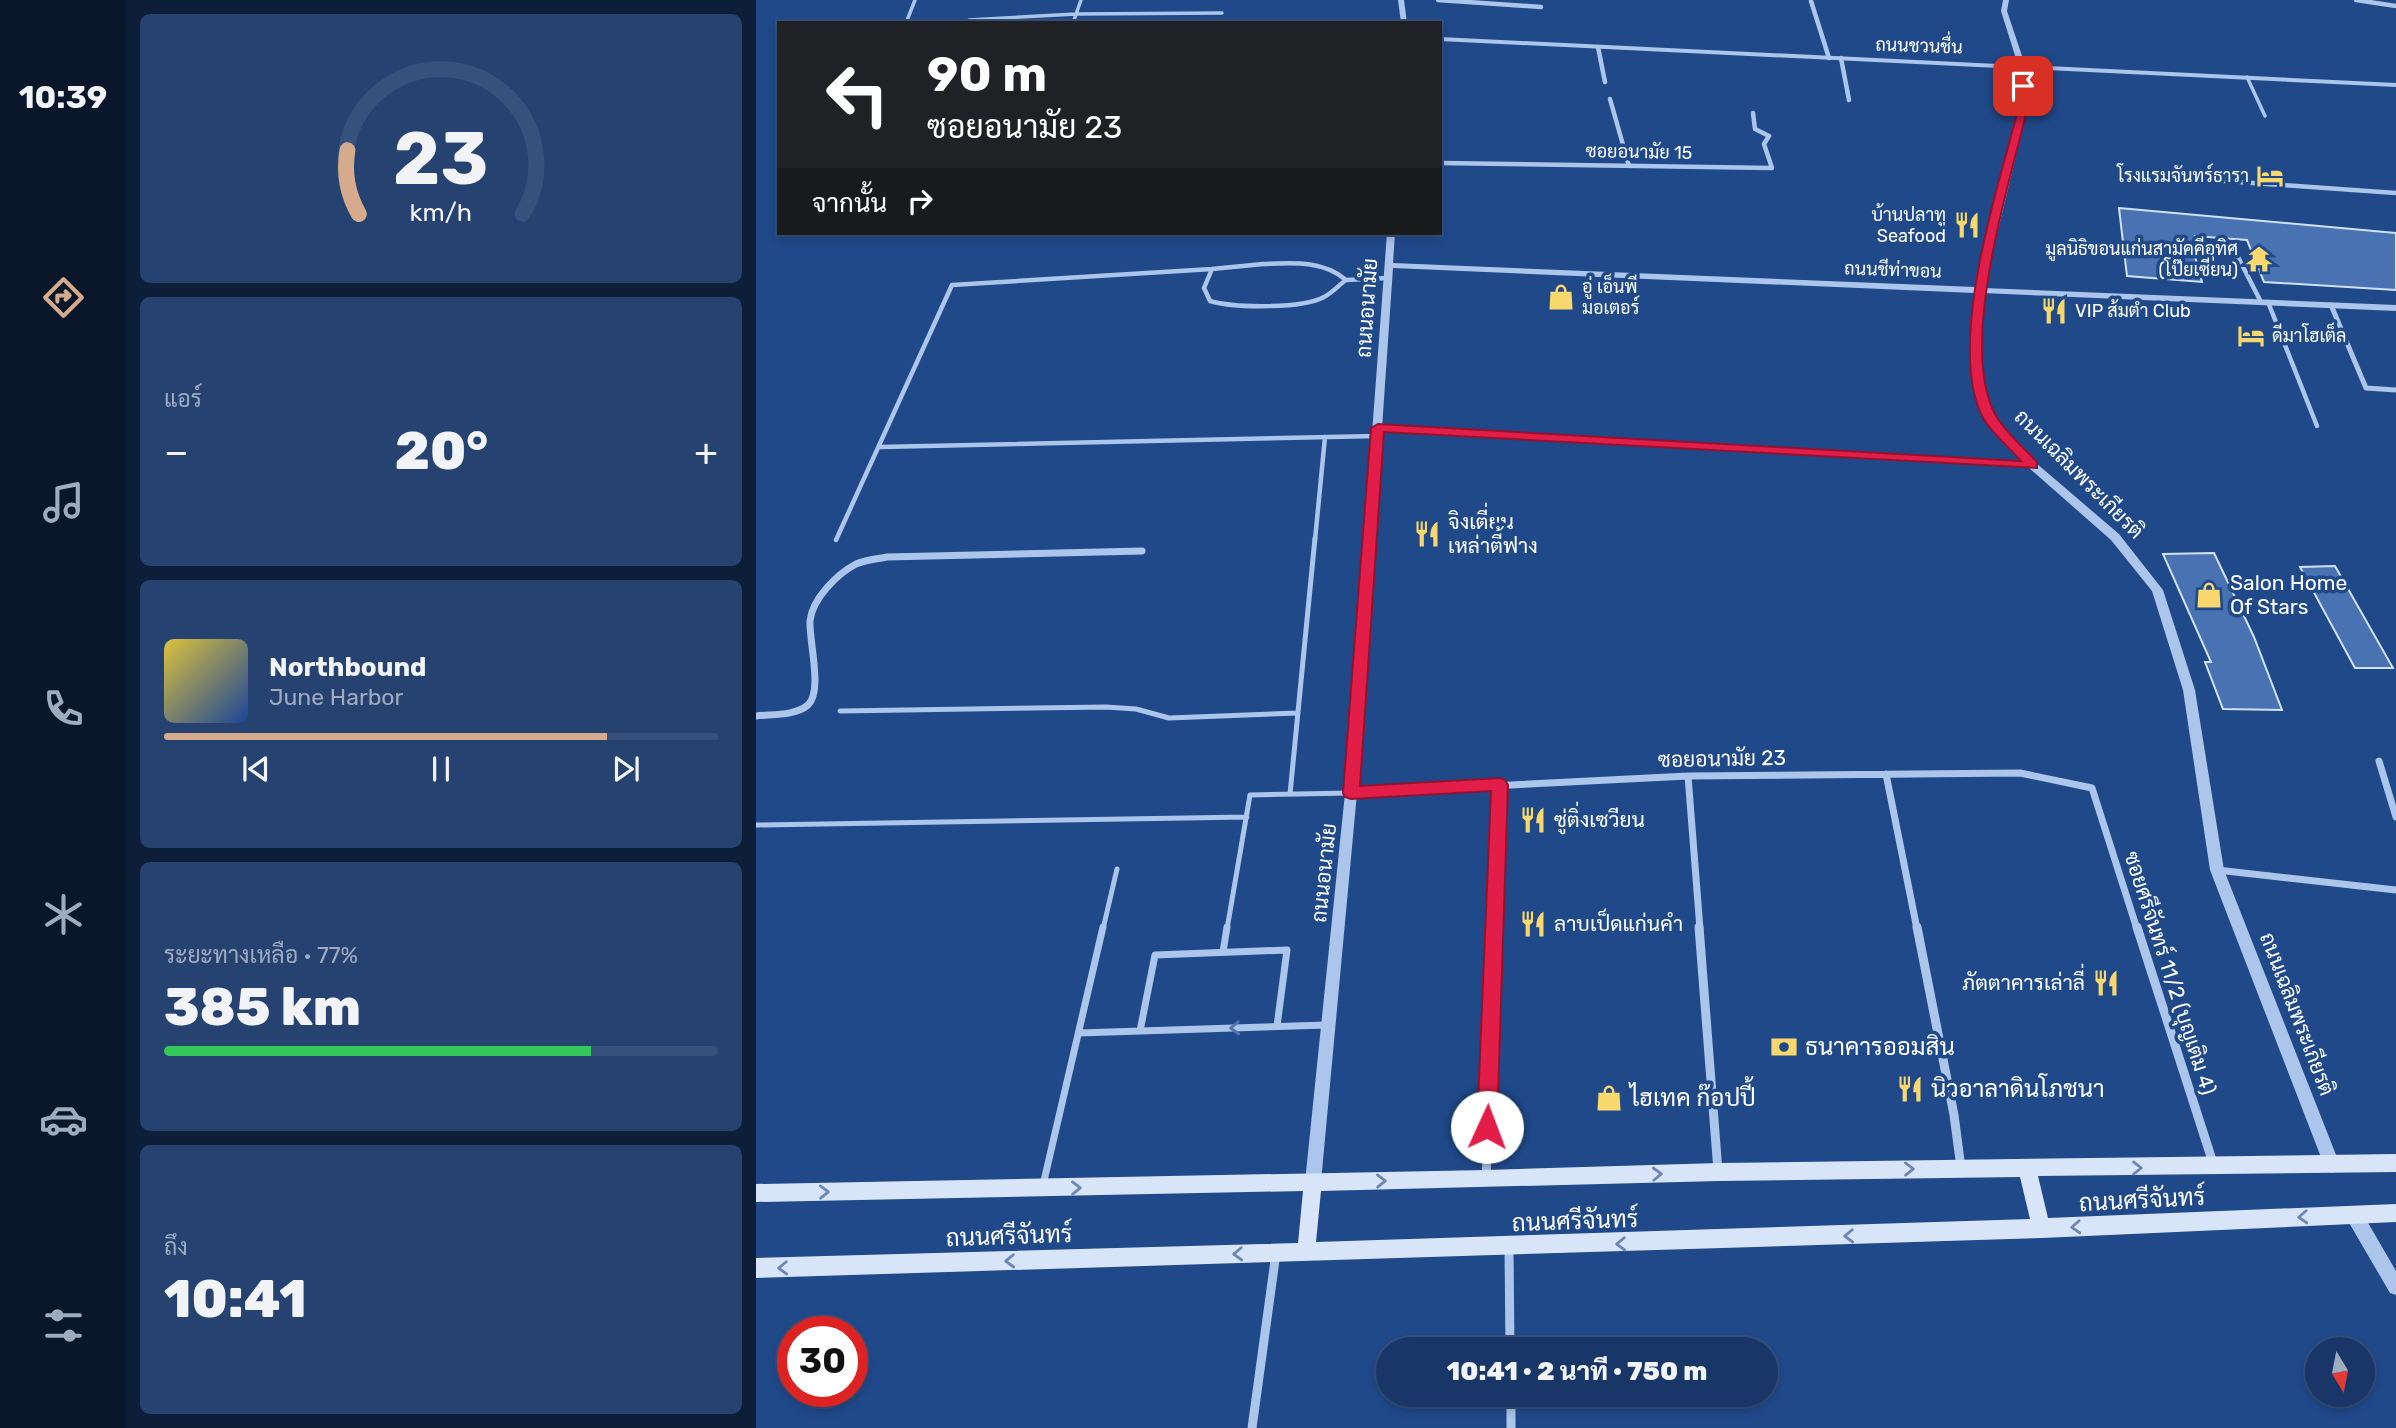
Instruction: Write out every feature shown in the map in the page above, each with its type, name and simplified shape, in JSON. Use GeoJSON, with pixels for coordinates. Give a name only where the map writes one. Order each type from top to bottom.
{"type":"FeatureCollection","features":[{"type":"Feature","properties":{"kind":"main road","name":"ถนนศรีจันทร์"},"geometry":{"type":"LineString","coordinates":[[756,1193],[1718,1172],[2396,1163]]}},
{"type":"Feature","properties":{"kind":"main road"},"geometry":{"type":"LineString","coordinates":[[2027,1169],[2042,1229]]}},
{"type":"Feature","properties":{"kind":"main road"},"geometry":{"type":"LineString","coordinates":[[1306,1252],[1313,1182]]}},
{"type":"Feature","properties":{"kind":"main road","name":"ถนนศรีจันทร์"},"geometry":{"type":"LineString","coordinates":[[756,1269],[1509,1248],[2396,1213]]}},
{"type":"Feature","properties":{"kind":"street"},"geometry":{"type":"LineString","coordinates":[[1401,0],[1404,21]]}},
{"type":"Feature","properties":{"kind":"street"},"geometry":{"type":"LineString","coordinates":[[1438,0],[1541,7]]}},
{"type":"Feature","properties":{"kind":"street","name":"ถนนเฉลิมพระเกียรติ"},"geometry":{"type":"LineString","coordinates":[[2006,0],[2004,11],[2022,66],[2024,106],[1979,289],[1975,369],[1989,416],[2032,465],[2115,537],[2157,590],[2189,690],[2217,870],[2332,1165]]}},
{"type":"Feature","properties":{"kind":"street"},"geometry":{"type":"LineString","coordinates":[[2356,0],[2396,6]]}},
{"type":"Feature","properties":{"kind":"street"},"geometry":{"type":"LineString","coordinates":[[1811,1],[1829,58]]}},
{"type":"Feature","properties":{"kind":"street","name":"ถนนชวนชื่น"},"geometry":{"type":"LineString","coordinates":[[1442,40],[2396,85]]}},
{"type":"Feature","properties":{"kind":"street"},"geometry":{"type":"LineString","coordinates":[[1598,47],[1605,82]]}},
{"type":"Feature","properties":{"kind":"street"},"geometry":{"type":"LineString","coordinates":[[1842,58],[1849,100]]}},
{"type":"Feature","properties":{"kind":"street"},"geometry":{"type":"LineString","coordinates":[[1610,99],[1629,166]]}},
{"type":"Feature","properties":{"kind":"street","name":"ซอยอนามัย 15"},"geometry":{"type":"LineString","coordinates":[[1442,163],[1772,168],[1764,144],[1769,136],[1755,129],[1754,113]]}},
{"type":"Feature","properties":{"kind":"street"},"geometry":{"type":"LineString","coordinates":[[2196,179],[2396,193]]}},
{"type":"Feature","properties":{"kind":"street","name":"ถนนอนามัย"},"geometry":{"type":"LineString","coordinates":[[1313,1182],[1351,793],[1391,235]]}},
{"type":"Feature","properties":{"kind":"street","name":"ถนนชีท่าขอน"},"geometry":{"type":"LineString","coordinates":[[1388,271],[1979,289],[2396,308]]}},
{"type":"Feature","properties":{"kind":"street"},"geometry":{"type":"LineString","coordinates":[[2331,305],[2366,388],[2396,390]]}},
{"type":"Feature","properties":{"kind":"street"},"geometry":{"type":"LineString","coordinates":[[1377,432],[2032,465]]}},
{"type":"Feature","properties":{"kind":"street"},"geometry":{"type":"LineString","coordinates":[[756,716],[796,712],[809,704],[815,692],[810,619],[822,595],[840,575],[858,563],[887,556],[1142,551]]}},
{"type":"Feature","properties":{"kind":"street"},"geometry":{"type":"LineString","coordinates":[[2379,761],[2396,817]]}},
{"type":"Feature","properties":{"kind":"street","name":"ซอยอนามัย 23"},"geometry":{"type":"LineString","coordinates":[[1351,793],[1688,776],[2020,773],[2092,788]]}},
{"type":"Feature","properties":{"kind":"street"},"geometry":{"type":"LineString","coordinates":[[1886,774],[1954,1115],[1961,1168]]}},
{"type":"Feature","properties":{"kind":"street"},"geometry":{"type":"LineString","coordinates":[[1688,776],[1718,1172]]}},
{"type":"Feature","properties":{"kind":"street"},"geometry":{"type":"LineString","coordinates":[[1486,1179],[1500,785]]}},
{"type":"Feature","properties":{"kind":"street","name":"ซอยศรีจันทร์ 11/2 (บุญเติม 4)"},"geometry":{"type":"LineString","coordinates":[[2092,788],[2214,1167]]}},
{"type":"Feature","properties":{"kind":"street"},"geometry":{"type":"LineString","coordinates":[[2217,870],[2396,890]]}},
{"type":"Feature","properties":{"kind":"street"},"geometry":{"type":"LineString","coordinates":[[2354,1214],[2396,1287]]}},
{"type":"Feature","properties":{"kind":"street"},"geometry":{"type":"LineString","coordinates":[[1509,1248],[1510,1337]]}},
{"type":"Feature","properties":{"kind":"street"},"geometry":{"type":"LineString","coordinates":[[1252,1428],[1276,1253]]}},
{"type":"Feature","properties":{"kind":"street"},"geometry":{"type":"LineString","coordinates":[[1511,1407],[1511,1428]]}},
{"type":"Feature","properties":{"kind":"lane"},"geometry":{"type":"LineString","coordinates":[[907,21],[915,0]]}},
{"type":"Feature","properties":{"kind":"lane"},"geometry":{"type":"LineString","coordinates":[[1074,21],[1080,0]]}},
{"type":"Feature","properties":{"kind":"lane"},"geometry":{"type":"LineString","coordinates":[[969,20],[1076,14],[1222,13]]}},
{"type":"Feature","properties":{"kind":"lane"},"geometry":{"type":"LineString","coordinates":[[2247,77],[2265,116]]}},
{"type":"Feature","properties":{"kind":"lane"},"geometry":{"type":"LineString","coordinates":[[2238,257],[2264,302],[2316,426]]}},
{"type":"Feature","properties":{"kind":"lane"},"geometry":{"type":"LineString","coordinates":[[836,540],[952,285],[1308,264],[1330,269],[1343,275],[1346,280]]}},
{"type":"Feature","properties":{"kind":"lane"},"geometry":{"type":"LineString","coordinates":[[1212,269],[1204,288],[1205,292],[1216,305],[1229,307],[1306,303],[1324,297],[1346,280],[1388,271]]}},
{"type":"Feature","properties":{"kind":"lane"},"geometry":{"type":"LineString","coordinates":[[880,447],[1325,437],[1377,432]]}},
{"type":"Feature","properties":{"kind":"lane"},"geometry":{"type":"LineString","coordinates":[[1290,794],[1325,437]]}},
{"type":"Feature","properties":{"kind":"lane"},"geometry":{"type":"LineString","coordinates":[[840,711],[1106,707],[1136,709],[1169,718],[1298,713]]}},
{"type":"Feature","properties":{"kind":"lane"},"geometry":{"type":"LineString","coordinates":[[1223,952],[1250,795],[1351,793]]}},
{"type":"Feature","properties":{"kind":"lane"},"geometry":{"type":"LineString","coordinates":[[756,825],[1247,817]]}},
{"type":"Feature","properties":{"kind":"lane"},"geometry":{"type":"LineString","coordinates":[[1042,1188],[1116,869]]}},
{"type":"Feature","properties":{"kind":"lane"},"geometry":{"type":"LineString","coordinates":[[1140,1031],[1155,955],[1287,950],[1278,1026]]}},
{"type":"Feature","properties":{"kind":"lane"},"geometry":{"type":"LineString","coordinates":[[1079,1033],[1327,1025]]}},
{"type":"Feature","properties":{"kind":"building","name":"มูลนิธิขอนแก่นสามัคคีอุทิศ (โป๊ยเซียน)"},"geometry":{"type":"Polygon","coordinates":[[[2119,208],[2396,233],[2396,290],[2264,282],[2247,240],[2195,236],[2198,245],[2192,245],[2202,282],[2127,276],[2119,208]]]}},
{"type":"Feature","properties":{"kind":"building"},"geometry":{"type":"Polygon","coordinates":[[[2214,553],[2254,637],[2282,710],[2223,709],[2205,662],[2211,662],[2163,554],[2214,553]]]}},
{"type":"Feature","properties":{"kind":"building"},"geometry":{"type":"Polygon","coordinates":[[[2335,566],[2393,668],[2355,668],[2300,567],[2335,566]]]}},
{"type":"Feature","properties":{"kind":"place","name":"โรงแรมจันทร์ธารา"},"geometry":{"type":"Point","coordinates":[2270,176]}},
{"type":"Feature","properties":{"kind":"place","name":"บ้านปลาทู Seafood"},"geometry":{"type":"Point","coordinates":[1967,225]}},
{"type":"Feature","properties":{"kind":"place","name":"มูลนิธิขอนแก่นสามัคคีอุทิศ (โป๊ยเซียน)"},"geometry":{"type":"Point","coordinates":[2259,259]}},
{"type":"Feature","properties":{"kind":"place","name":"อู่ เอ็นพี มอเตอร์"},"geometry":{"type":"Point","coordinates":[1561,297]}},
{"type":"Feature","properties":{"kind":"place","name":"VIP ส้มตำ Club"},"geometry":{"type":"Point","coordinates":[2054,311]}},
{"type":"Feature","properties":{"kind":"place","name":"ดีมาโฮเต็ล"},"geometry":{"type":"Point","coordinates":[2251,336]}},
{"type":"Feature","properties":{"kind":"place","name":"จิงเตี่ยน เหล่าตี้ฟาง"},"geometry":{"type":"Point","coordinates":[1427,534]}},
{"type":"Feature","properties":{"kind":"place","name":"Salon Home Of Stars"},"geometry":{"type":"Point","coordinates":[2209,595]}},
{"type":"Feature","properties":{"kind":"place","name":"ซู่ติ่งเซวียน"},"geometry":{"type":"Point","coordinates":[1533,820]}},
{"type":"Feature","properties":{"kind":"place","name":"ลาบเป็ดแก่นคำ"},"geometry":{"type":"Point","coordinates":[1533,924]}},
{"type":"Feature","properties":{"kind":"place","name":"ภัตตาคารเล่าลี่"},"geometry":{"type":"Point","coordinates":[2106,983]}},
{"type":"Feature","properties":{"kind":"place","name":"ธนาคารออมสิน"},"geometry":{"type":"Point","coordinates":[1784,1047]}},
{"type":"Feature","properties":{"kind":"place","name":"นิวอาลาดินโภชนา"},"geometry":{"type":"Point","coordinates":[1910,1089]}},
{"type":"Feature","properties":{"kind":"place","name":"ไฮเทค ก๊อปปี้"},"geometry":{"type":"Point","coordinates":[1609,1098]}},
{"type":"Feature","properties":{"kind":"route"},"geometry":{"type":"LineString","coordinates":[[1487,1127],[1500,785],[1351,793],[1378,428],[2032,465],[1989,416],[1975,369],[1979,289],[2024,106],[2023,86]]}}]}
